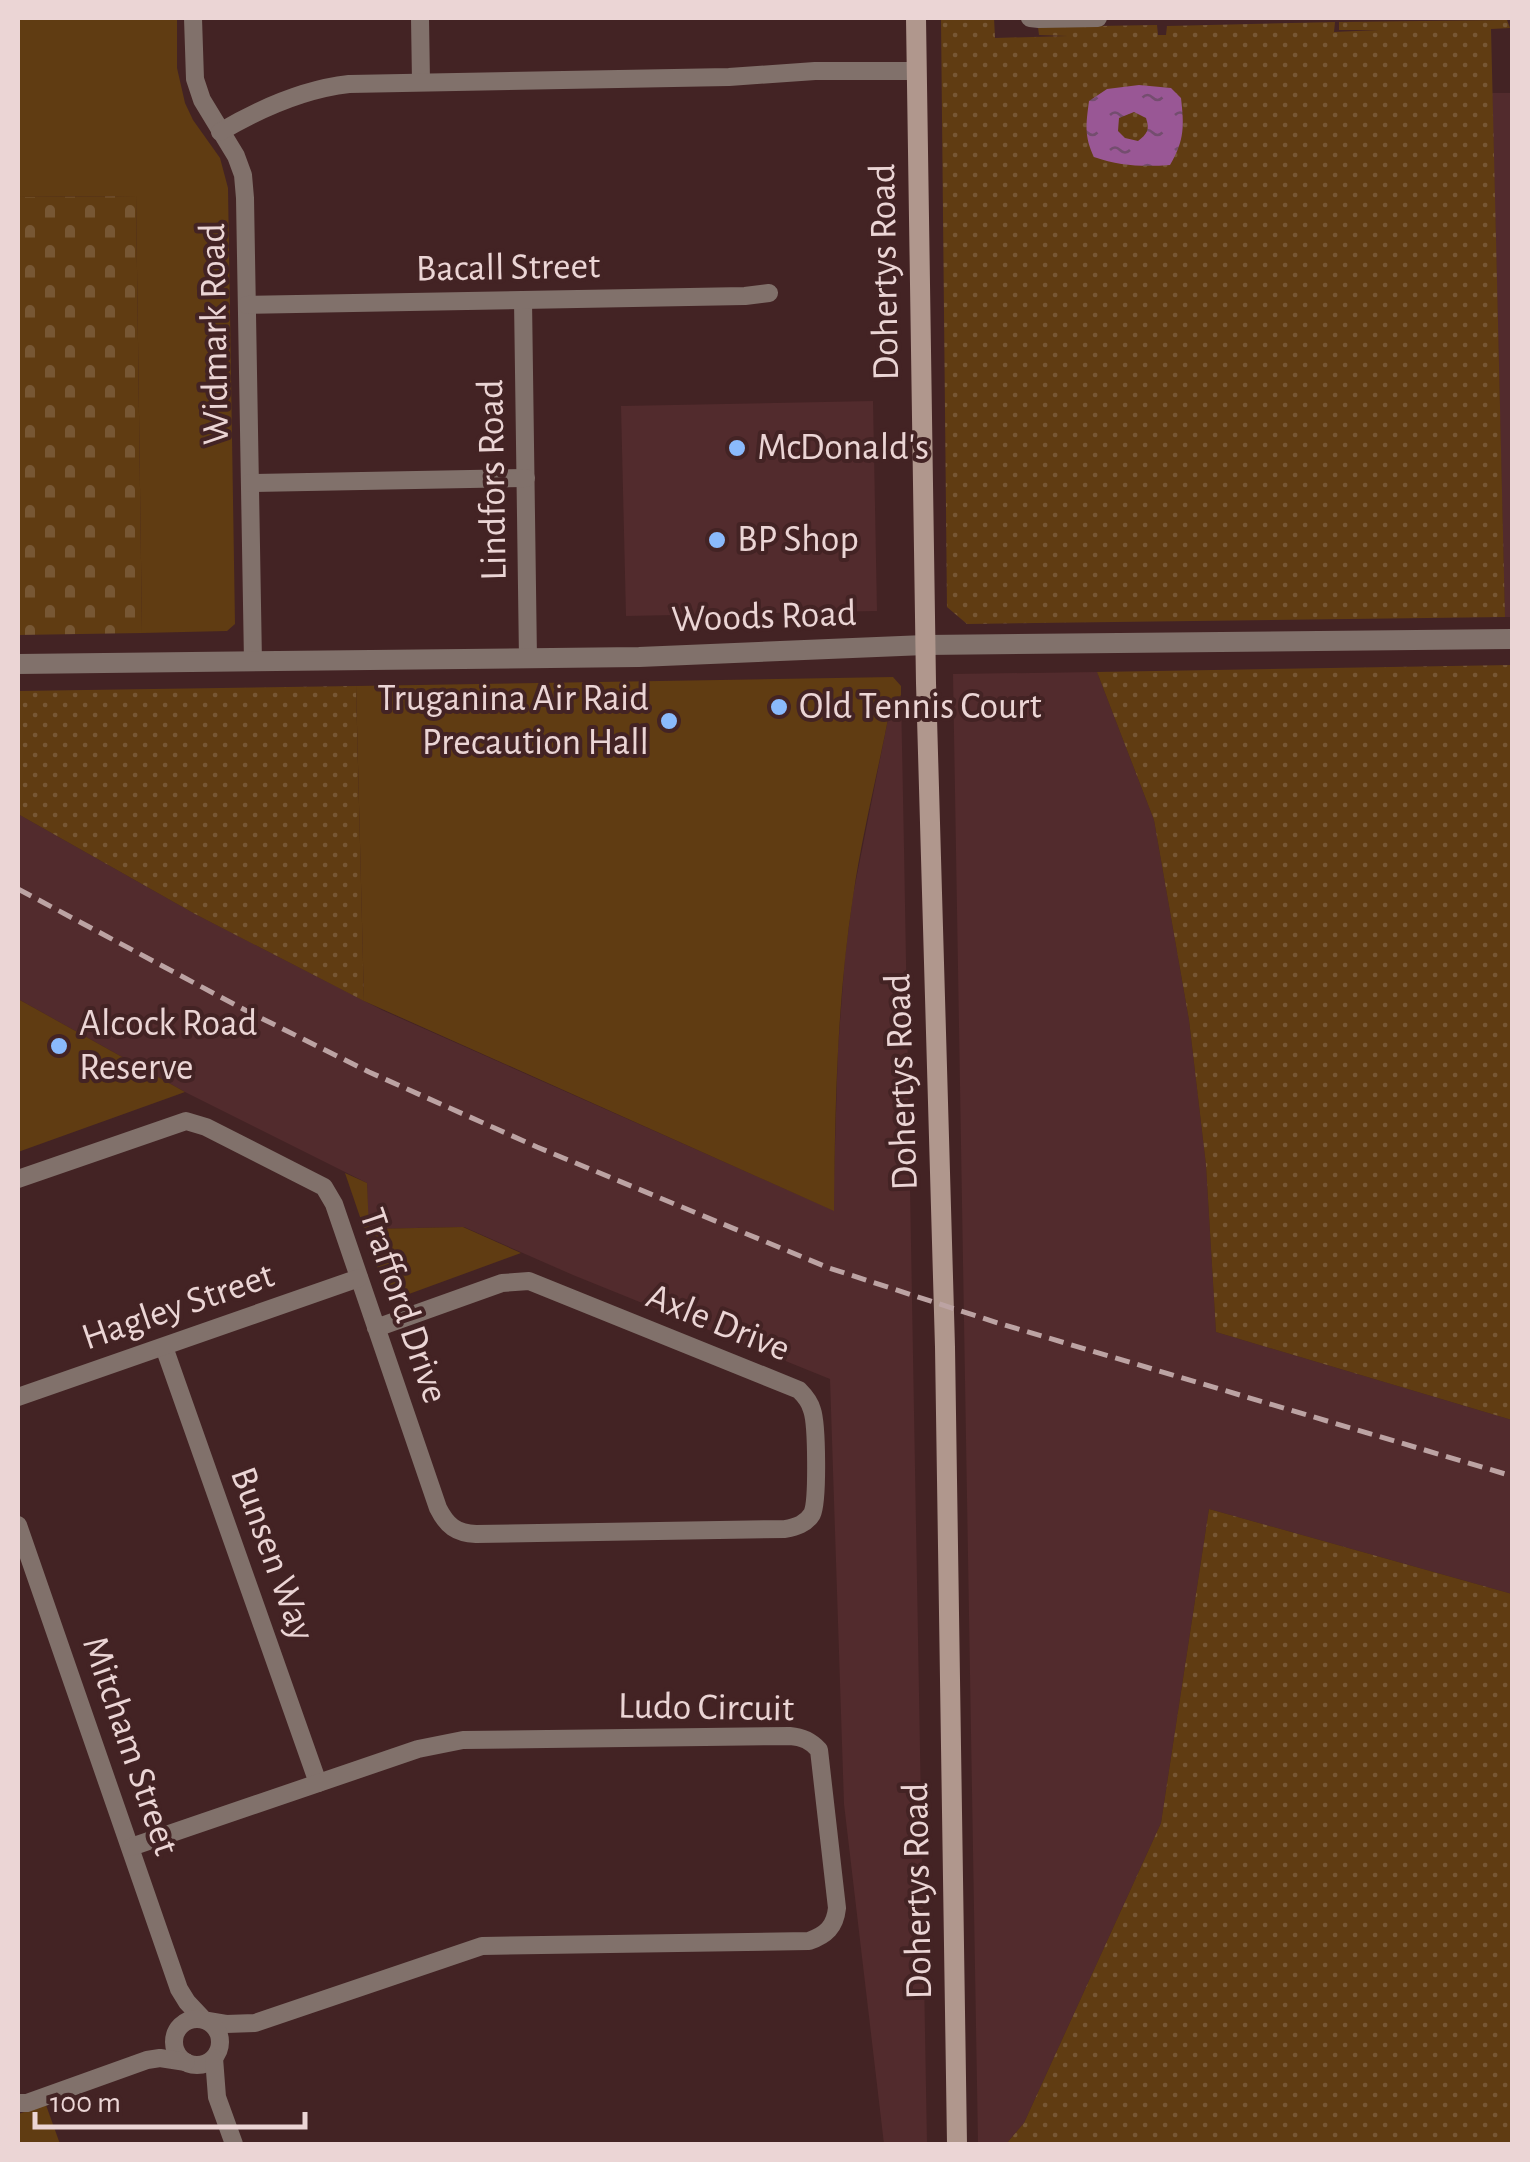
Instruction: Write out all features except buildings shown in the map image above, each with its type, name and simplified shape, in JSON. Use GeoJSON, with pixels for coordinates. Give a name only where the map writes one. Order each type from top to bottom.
{"type":"FeatureCollection","features":[{"type":"Feature","properties":{"kind":"main road","name":"Dohertys Road"},"geometry":{"type":"LineString","coordinates":[[916,18],[925,644],[945,1347],[957,2144]]}},
{"type":"Feature","properties":{"kind":"street","name":"Widmark Road"},"geometry":{"type":"LineString","coordinates":[[193,18],[195,79],[202,100],[243,175],[254,662]]}},
{"type":"Feature","properties":{"kind":"street"},"geometry":{"type":"LineString","coordinates":[[420,18],[421,82]]}},
{"type":"Feature","properties":{"kind":"street"},"geometry":{"type":"LineString","coordinates":[[1030,18],[1098,18]]}},
{"type":"Feature","properties":{"kind":"street"},"geometry":{"type":"LineString","coordinates":[[220,132],[249,115],[324,87],[917,71]]}},
{"type":"Feature","properties":{"kind":"street","name":"Bacall Street"},"geometry":{"type":"LineString","coordinates":[[248,304],[769,293]]}},
{"type":"Feature","properties":{"kind":"street","name":"Lindfors Road"},"geometry":{"type":"LineString","coordinates":[[523,300],[528,658]]}},
{"type":"Feature","properties":{"kind":"street"},"geometry":{"type":"LineString","coordinates":[[250,483],[526,478]]}},
{"type":"Feature","properties":{"kind":"street","name":"Woods Road"},"geometry":{"type":"LineString","coordinates":[[18,664],[639,657],[925,644],[1512,639]]}},
{"type":"Feature","properties":{"kind":"street","name":"Trafford Drive"},"geometry":{"type":"LineString","coordinates":[[18,1179],[180,1123],[193,1122],[324,1187],[334,1204],[438,1508],[455,1530]]}},
{"type":"Feature","properties":{"kind":"street","name":"Hagley Street"},"geometry":{"type":"LineString","coordinates":[[18,1397],[359,1278]]}},
{"type":"Feature","properties":{"kind":"street","name":"Axle Drive"},"geometry":{"type":"LineString","coordinates":[[376,1328],[502,1284],[529,1281],[799,1390],[812,1408],[815,1504],[809,1518],[794,1528],[476,1534],[455,1530]]}},
{"type":"Feature","properties":{"kind":"street","name":"Bunsen Way"},"geometry":{"type":"LineString","coordinates":[[164,1347],[318,1783]]}},
{"type":"Feature","properties":{"kind":"street","name":"Mitcham Street"},"geometry":{"type":"LineString","coordinates":[[18,1525],[179,1989],[206,2020]]}},
{"type":"Feature","properties":{"kind":"street","name":"Ludo Circuit"},"geometry":{"type":"LineString","coordinates":[[131,1847],[418,1749],[463,1740],[801,1737],[819,1750],[837,1908],[830,1929],[820,1937],[808,1942],[482,1946],[254,2024],[216,2055]]}},
{"type":"Feature","properties":{"kind":"street","name":"Mitcham Street"},"geometry":{"type":"LineString","coordinates":[[176,2033],[179,1989]]}},
{"type":"Feature","properties":{"kind":"street"},"geometry":{"type":"LineString","coordinates":[[147,2060],[191,2019],[206,2020],[220,2035],[216,2055],[217,2097]]}},
{"type":"Feature","properties":{"kind":"street","name":"Ludo Circuit"},"geometry":{"type":"LineString","coordinates":[[206,2020],[254,2024]]}},
{"type":"Feature","properties":{"kind":"street"},"geometry":{"type":"LineString","coordinates":[[176,2033],[177,2054],[204,2076],[217,2097],[234,2144]]}},
{"type":"Feature","properties":{"kind":"street"},"geometry":{"type":"LineString","coordinates":[[18,2103],[147,2060],[204,2064],[216,2055]]}},
{"type":"Feature","properties":{"kind":"shaded area"},"geometry":{"type":"Polygon","coordinates":[[[1492,93],[1512,93],[1512,617],[1505,617],[1492,93]]]}},
{"type":"Feature","properties":{"kind":"shaded area"},"geometry":{"type":"Polygon","coordinates":[[[873,401],[877,611],[626,616],[621,406],[873,401]]]}},
{"type":"Feature","properties":{"kind":"shaded area"},"geometry":{"type":"Polygon","coordinates":[[[1097,672],[1154,820],[1189,1020],[1206,1165],[1216,1332],[1512,1420],[1512,1594],[1209,1509],[1161,1823],[1024,2123],[1006,2144],[978,2144],[953,674],[1097,672]]]}},
{"type":"Feature","properties":{"kind":"shaded area"},"geometry":{"type":"Polygon","coordinates":[[[901,695],[927,2144],[884,2144],[844,1804],[830,1379],[464,1227],[368,1229],[367,1183],[185,1092],[18,999],[18,814],[195,914],[382,1010],[833,1210],[838,1048],[853,895],[890,709],[901,695]]]}},
{"type":"Feature","properties":{"kind":"green space"},"geometry":{"type":"Polygon","coordinates":[[[18,18],[177,18],[177,68],[185,103],[220,158],[228,188],[235,624],[227,631],[142,633],[136,196],[18,197],[18,18]]]}},
{"type":"Feature","properties":{"kind":"green space"},"geometry":{"type":"Polygon","coordinates":[[[941,18],[994,18],[995,38],[1068,36],[1039,35],[1038,27],[1157,25],[1158,35],[1166,35],[1167,26],[1335,22],[1334,32],[1379,30],[1339,30],[1339,22],[1507,20],[1510,28],[1491,29],[1505,617],[967,624],[947,607],[941,18]]]}},
{"type":"Feature","properties":{"kind":"green space"},"geometry":{"type":"Polygon","coordinates":[[[136,196],[142,633],[18,635],[18,197],[136,196]]]}},
{"type":"Feature","properties":{"kind":"green space"},"geometry":{"type":"Polygon","coordinates":[[[1512,665],[1512,1420],[1216,1332],[1206,1165],[1189,1020],[1154,820],[1097,672],[1512,665]]]}},
{"type":"Feature","properties":{"kind":"green space"},"geometry":{"type":"Polygon","coordinates":[[[893,677],[901,686],[901,695],[890,709],[861,850],[843,975],[834,1211],[364,1001],[356,686],[893,677]]]}},
{"type":"Feature","properties":{"kind":"green space"},"geometry":{"type":"Polygon","coordinates":[[[356,686],[364,1001],[195,914],[18,814],[18,691],[356,686]]]}},
{"type":"Feature","properties":{"kind":"green space","name":"Alcock Road Reserve"},"geometry":{"type":"Polygon","coordinates":[[[18,999],[185,1092],[18,1152],[18,999]]]}},
{"type":"Feature","properties":{"kind":"green space"},"geometry":{"type":"Polygon","coordinates":[[[345,1173],[367,1183],[369,1229],[463,1227],[521,1253],[398,1298],[386,1293],[345,1173]]]}},
{"type":"Feature","properties":{"kind":"green space"},"geometry":{"type":"Polygon","coordinates":[[[1209,1509],[1512,1594],[1512,2144],[1006,2144],[1024,2123],[1161,1823],[1209,1509]]]}},
{"type":"Feature","properties":{"kind":"green space"},"geometry":{"type":"Polygon","coordinates":[[[46,2105],[60,2144],[18,2144],[18,2114],[46,2105]]]}},
{"type":"Feature","properties":{"kind":"water"},"geometry":{"type":"Polygon","coordinates":[[[1139,85],[1171,88],[1181,98],[1182,132],[1170,165],[1132,165],[1094,157],[1087,130],[1089,101],[1107,89],[1139,85]],[[1134,112],[1119,118],[1118,131],[1125,138],[1138,141],[1147,131],[1146,118],[1134,112]]]}},
{"type":"Feature","properties":{"kind":"railway"},"geometry":{"type":"LineString","coordinates":[[18,889],[369,1072],[537,1147],[829,1268],[998,1323],[1512,1476]]}},
{"type":"Feature","properties":{"kind":"place","name":"McDonald's"},"geometry":{"type":"Point","coordinates":[737,448]}},
{"type":"Feature","properties":{"kind":"place","name":"BP Shop"},"geometry":{"type":"Point","coordinates":[717,540]}},
{"type":"Feature","properties":{"kind":"place","name":"Old Tennis Court"},"geometry":{"type":"Point","coordinates":[779,707]}},
{"type":"Feature","properties":{"kind":"place","name":"Truganina Air Raid Precaution Hall"},"geometry":{"type":"Point","coordinates":[669,721]}},
{"type":"Feature","properties":{"kind":"place","name":"Alcock Road Reserve"},"geometry":{"type":"Point","coordinates":[59,1046]}}]}
